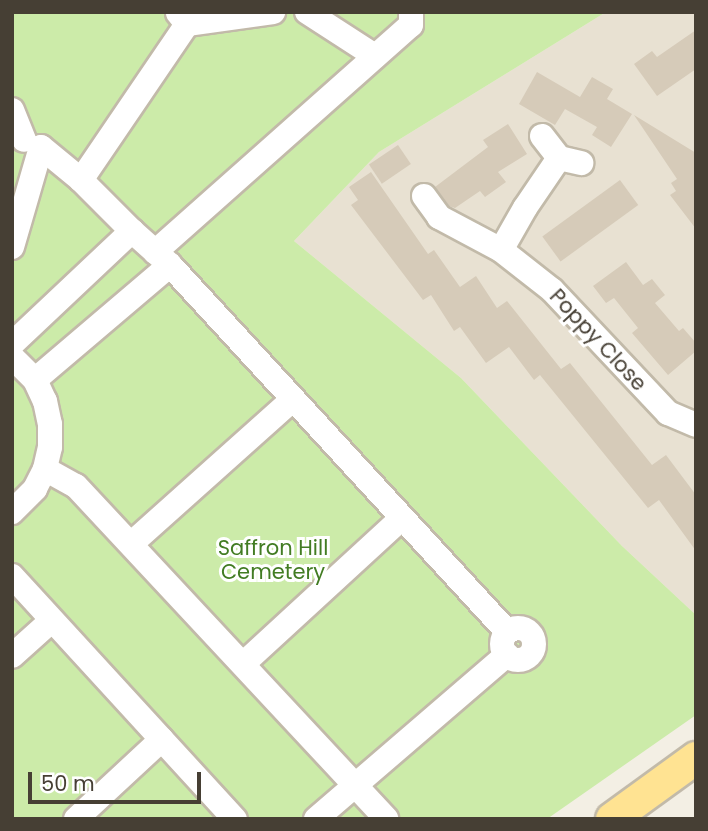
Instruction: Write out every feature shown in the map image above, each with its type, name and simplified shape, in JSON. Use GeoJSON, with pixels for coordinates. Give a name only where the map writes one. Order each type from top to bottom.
{"type":"FeatureCollection","features":[{"type":"Feature","properties":{"kind":"main road"},"geometry":{"type":"LineString","coordinates":[[612,819],[696,758]]}},
{"type":"Feature","properties":{"kind":"street"},"geometry":{"type":"LineString","coordinates":[[81,180],[182,18],[273,12]]}},
{"type":"Feature","properties":{"kind":"street"},"geometry":{"type":"LineString","coordinates":[[307,12],[375,56]]}},
{"type":"Feature","properties":{"kind":"street"},"geometry":{"type":"LineString","coordinates":[[35,380],[375,56],[411,25],[411,12]]}},
{"type":"Feature","properties":{"kind":"street"},"geometry":{"type":"LineString","coordinates":[[12,110],[24,140]]}},
{"type":"Feature","properties":{"kind":"street"},"geometry":{"type":"LineString","coordinates":[[501,250],[525,208],[570,161],[542,136]]}},
{"type":"Feature","properties":{"kind":"street"},"geometry":{"type":"LineString","coordinates":[[12,247],[41,147],[81,180],[162,258],[402,518],[507,644],[316,819]]}},
{"type":"Feature","properties":{"kind":"street","name":"Poppy Close"},"geometry":{"type":"LineString","coordinates":[[424,196],[439,217],[501,250],[552,290],[668,413],[696,425]]}},
{"type":"Feature","properties":{"kind":"street"},"geometry":{"type":"LineString","coordinates":[[12,344],[132,231]]}},
{"type":"Feature","properties":{"kind":"street"},"geometry":{"type":"LineString","coordinates":[[12,357],[35,380],[45,401],[50,424],[50,447],[45,469],[35,489],[12,512]]}},
{"type":"Feature","properties":{"kind":"street"},"geometry":{"type":"LineString","coordinates":[[131,544],[292,400]]}},
{"type":"Feature","properties":{"kind":"street"},"geometry":{"type":"LineString","coordinates":[[45,469],[76,486],[386,819]]}},
{"type":"Feature","properties":{"kind":"street"},"geometry":{"type":"LineString","coordinates":[[243,664],[402,518]]}},
{"type":"Feature","properties":{"kind":"street"},"geometry":{"type":"LineString","coordinates":[[12,576],[235,819]]}},
{"type":"Feature","properties":{"kind":"street"},"geometry":{"type":"LineString","coordinates":[[12,656],[51,621]]}},
{"type":"Feature","properties":{"kind":"street"},"geometry":{"type":"LineString","coordinates":[[76,819],[162,740]]}},
{"type":"Feature","properties":{"kind":"shaded area"},"geometry":{"type":"Polygon","coordinates":[[[606,12],[696,12],[696,615],[622,546],[461,378],[294,241],[379,152],[606,12]]]}},
{"type":"Feature","properties":{"kind":"green space","name":"Saffron Hill Cemetery"},"geometry":{"type":"Polygon","coordinates":[[[12,12],[606,12],[379,152],[294,241],[461,378],[622,546],[696,615],[696,715],[547,819],[12,819],[12,12]]]}},
{"type":"Feature","properties":{"kind":"building"},"geometry":{"type":"Polygon","coordinates":[[[696,30],[696,69],[657,96],[634,64],[652,51],[657,57],[696,30]]]}},
{"type":"Feature","properties":{"kind":"building"},"geometry":{"type":"Polygon","coordinates":[[[537,72],[580,97],[592,77],[613,89],[607,99],[632,114],[611,147],[592,135],[597,127],[565,109],[555,125],[519,104],[537,72]]]}},
{"type":"Feature","properties":{"kind":"building"},"geometry":{"type":"Polygon","coordinates":[[[634,115],[696,153],[696,229],[670,195],[676,191],[671,183],[677,179],[634,115]]]}},
{"type":"Feature","properties":{"kind":"building"},"geometry":{"type":"Polygon","coordinates":[[[508,124],[527,154],[498,172],[506,182],[485,197],[480,191],[455,208],[449,206],[435,187],[488,147],[483,140],[508,124]]]}},
{"type":"Feature","properties":{"kind":"building"},"geometry":{"type":"Polygon","coordinates":[[[398,145],[411,164],[382,184],[369,165],[398,145]]]}},
{"type":"Feature","properties":{"kind":"building"},"geometry":{"type":"Polygon","coordinates":[[[371,172],[428,254],[434,250],[460,287],[476,276],[497,308],[507,301],[561,369],[570,363],[652,465],[666,455],[696,495],[696,551],[659,500],[648,508],[540,375],[534,380],[509,347],[486,363],[460,327],[454,331],[431,295],[423,300],[351,205],[358,200],[349,187],[371,172]]]}},
{"type":"Feature","properties":{"kind":"building"},"geometry":{"type":"Polygon","coordinates":[[[620,180],[638,205],[561,262],[542,236],[620,180]]]}},
{"type":"Feature","properties":{"kind":"building"},"geometry":{"type":"Polygon","coordinates":[[[626,262],[643,285],[652,279],[665,295],[655,303],[679,331],[683,328],[696,343],[696,351],[668,375],[632,333],[638,328],[614,298],[606,303],[593,286],[626,262]]]}}]}
